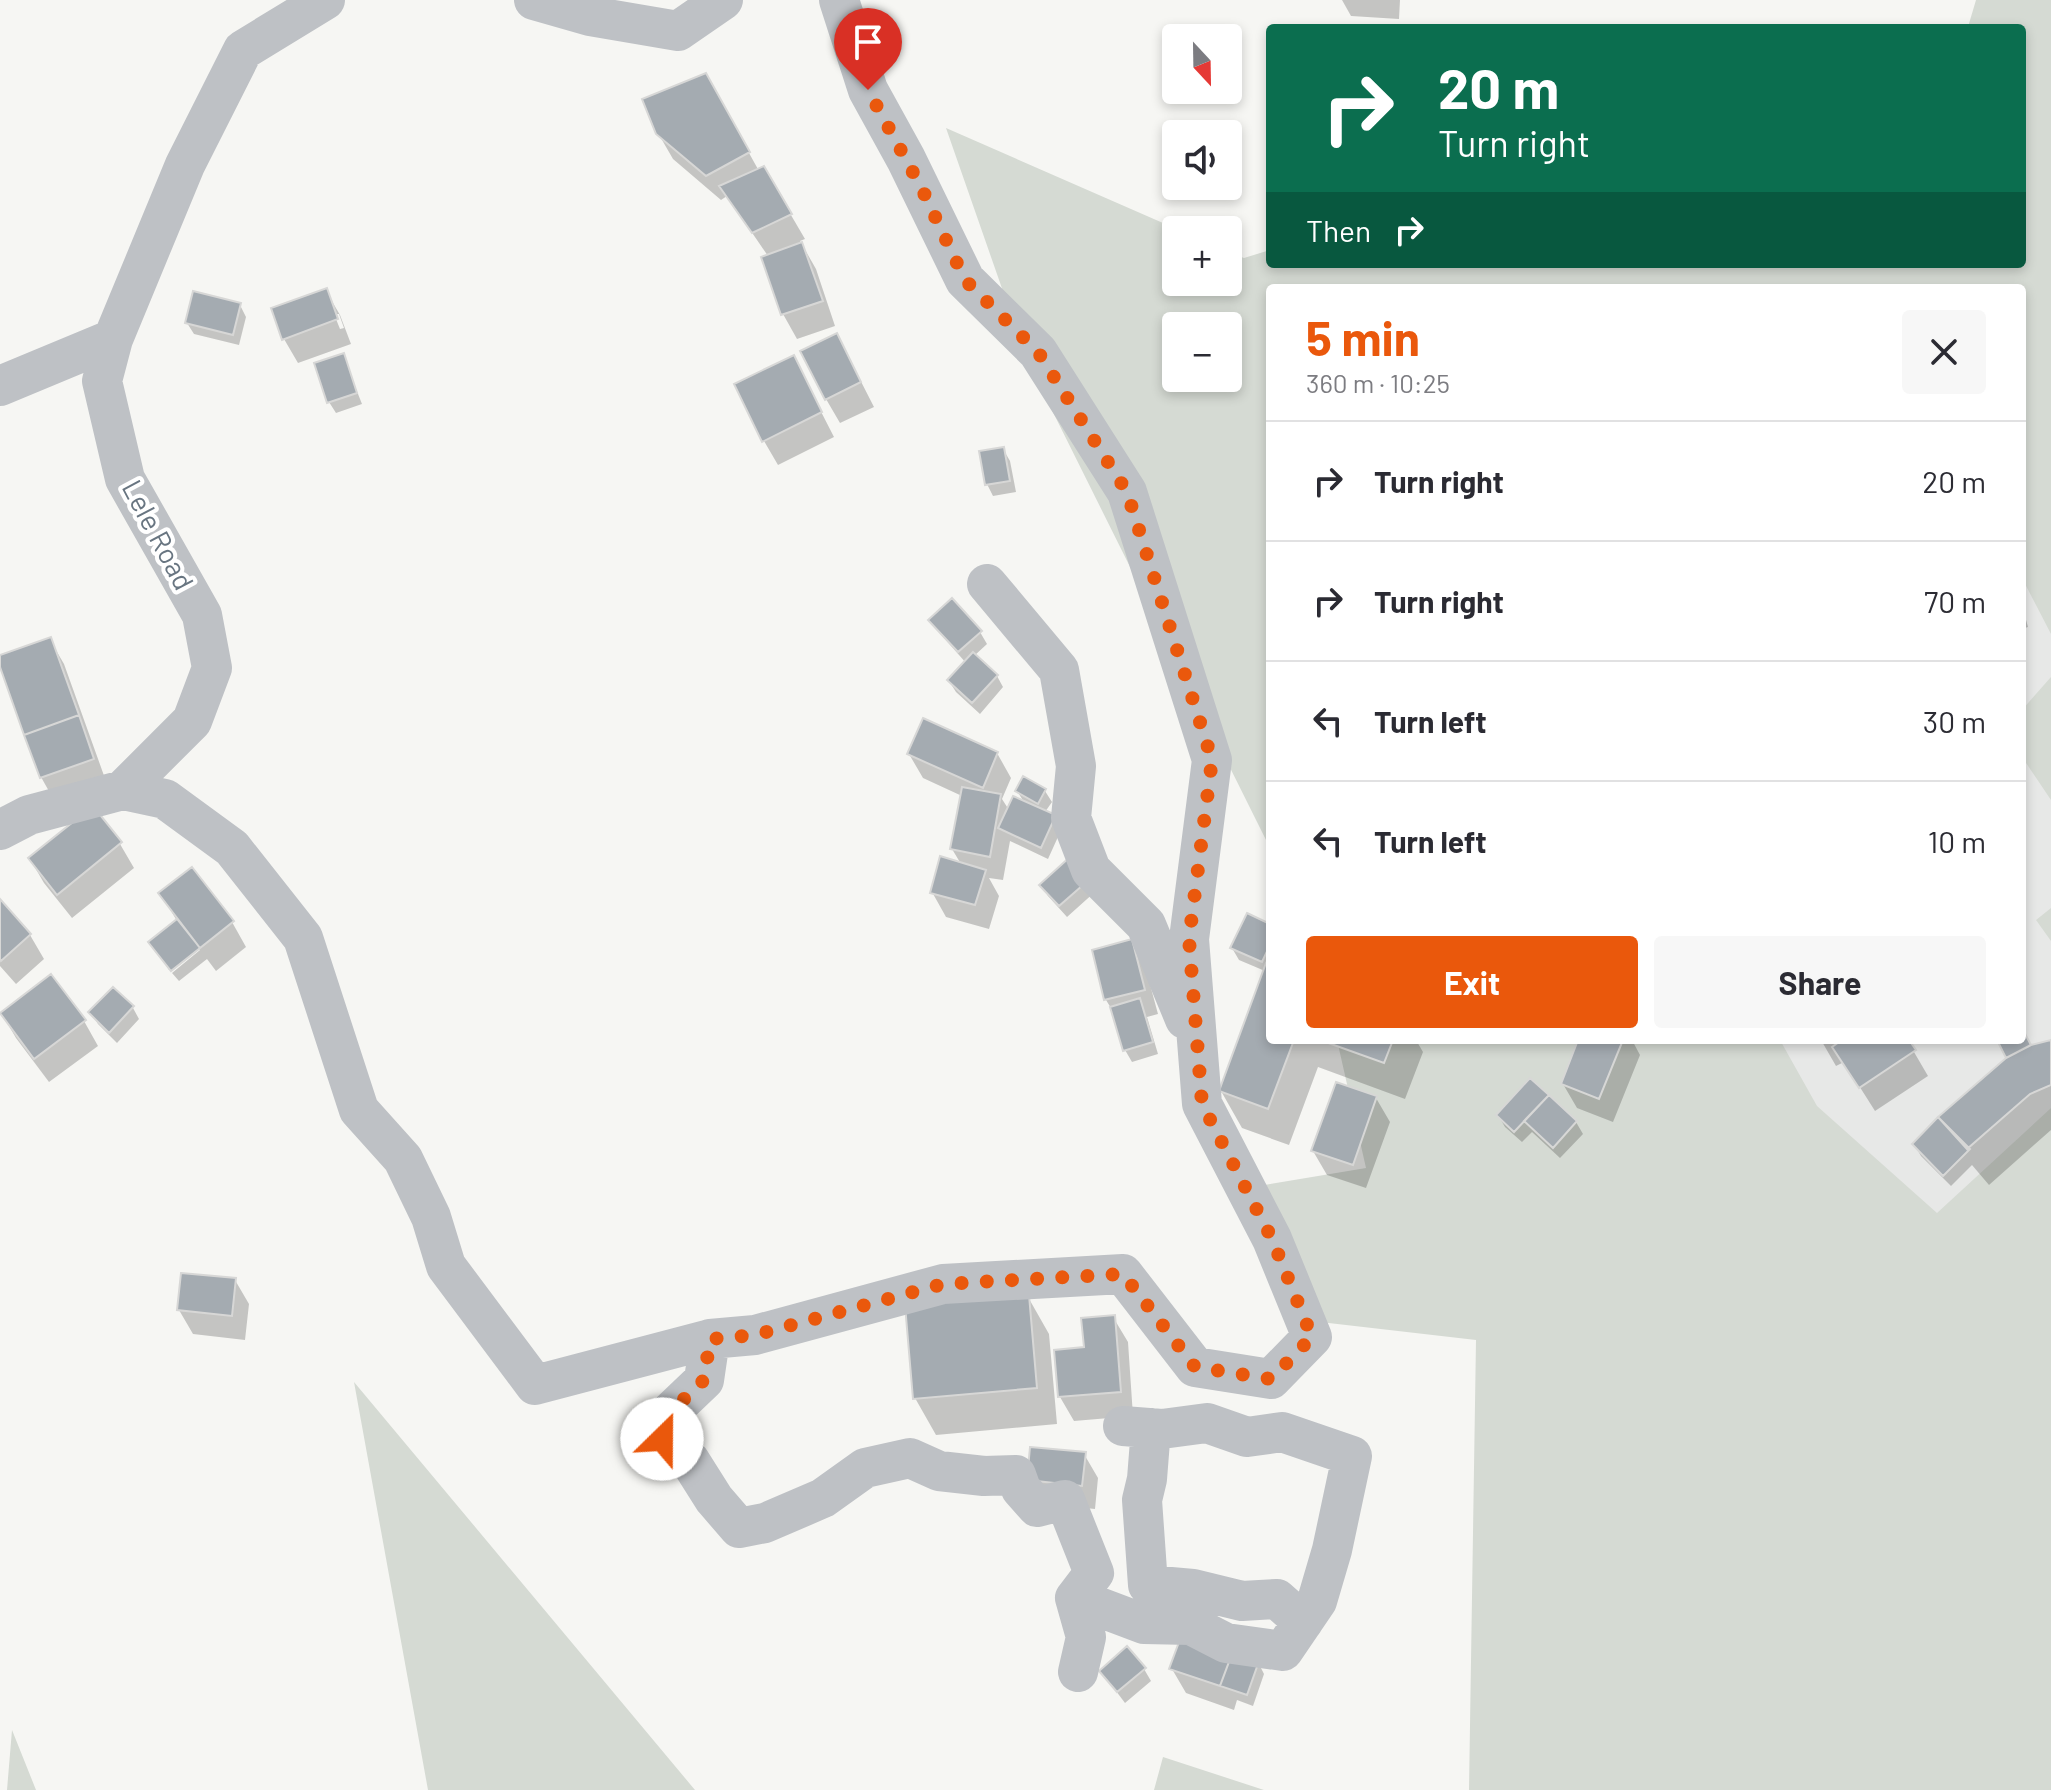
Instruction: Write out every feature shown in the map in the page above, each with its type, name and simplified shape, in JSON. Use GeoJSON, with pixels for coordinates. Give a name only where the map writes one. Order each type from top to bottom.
{"type":"FeatureCollection","features":[{"type":"Feature","properties":{"kind":"street","name":"Lele Road"},"geometry":{"type":"LineString","coordinates":[[123,790],[192,721],[212,668],[202,615],[125,479],[102,381],[113,339],[185,165],[243,50],[325,0]]}},
{"type":"Feature","properties":{"kind":"street"},"geometry":{"type":"LineString","coordinates":[[534,0],[590,16],[678,31],[723,0]]}},
{"type":"Feature","properties":{"kind":"street"},"geometry":{"type":"LineString","coordinates":[[0,830],[29,815],[123,790],[165,799],[232,848],[303,938],[359,1110],[403,1159],[431,1217],[446,1266],[535,1385],[710,1339],[755,1335],[943,1284],[1123,1274],[1195,1367],[1271,1379],[1312,1337],[1272,1239],[1202,1104],[1189,939],[1212,760],[1127,492],[1038,352],[965,280],[914,173],[868,90],[839,0]]}},
{"type":"Feature","properties":{"kind":"street"},"geometry":{"type":"LineString","coordinates":[[0,386],[113,339]]}},
{"type":"Feature","properties":{"kind":"street"},"geometry":{"type":"LineString","coordinates":[[987,584],[1059,670],[1076,766],[1071,818],[1091,870],[1146,925],[1199,1052]]}},
{"type":"Feature","properties":{"kind":"street"},"geometry":{"type":"LineString","coordinates":[[710,1339],[704,1380],[660,1422],[662,1439],[690,1461],[714,1499],[739,1528],[765,1523],[823,1498],[865,1468],[910,1458],[939,1471],[984,1476],[1016,1475],[1021,1489],[1037,1507],[1065,1500],[1094,1573],[1075,1598]]}},
{"type":"Feature","properties":{"kind":"street"},"geometry":{"type":"LineString","coordinates":[[1075,1598],[1144,1624],[1191,1625],[1226,1643],[1283,1651],[1303,1622],[1317,1601],[1332,1550],[1352,1456],[1282,1432],[1247,1437],[1207,1423],[1137,1427],[1147,1479],[1142,1500],[1148,1585],[1193,1589],[1242,1601],[1277,1599],[1303,1622]]}},
{"type":"Feature","properties":{"kind":"street"},"geometry":{"type":"LineString","coordinates":[[1075,1598],[1086,1637],[1078,1672]]}},
{"type":"Feature","properties":{"kind":"shaded area"},"geometry":{"type":"Polygon","coordinates":[[[1976,0],[2051,0],[2051,634],[2026,586],[2026,284],[1266,284],[1266,840],[1027,360],[946,128],[1162,223],[1162,296],[1242,296],[1242,257],[1266,251],[1266,268],[2026,268],[2026,24],[1969,24],[1976,0]]]}},
{"type":"Feature","properties":{"kind":"shaded area"},"geometry":{"type":"Polygon","coordinates":[[[2026,565],[2051,595],[2051,1422],[1720,1044],[2026,1044],[2026,565]]]}},
{"type":"Feature","properties":{"kind":"shaded area"},"geometry":{"type":"Polygon","coordinates":[[[2051,677],[2051,800],[2026,763],[2026,705],[2051,677]]]}},
{"type":"Feature","properties":{"kind":"shaded area"},"geometry":{"type":"Polygon","coordinates":[[[2051,908],[2051,941],[2036,920],[2051,908]]]}},
{"type":"Feature","properties":{"kind":"shaded area"},"geometry":{"type":"Polygon","coordinates":[[[1338,1044],[1782,1044],[1817,1106],[1937,1213],[2051,1108],[2051,1790],[1469,1790],[1476,1340],[1320,1322],[1252,1187],[1366,1168],[1338,1044]]]}},
{"type":"Feature","properties":{"kind":"shaded area"},"geometry":{"type":"Polygon","coordinates":[[[354,1382],[695,1790],[428,1790],[354,1382]]]}},
{"type":"Feature","properties":{"kind":"shaded area"},"geometry":{"type":"Polygon","coordinates":[[[12,1730],[36,1790],[7,1790],[12,1730]]]}},
{"type":"Feature","properties":{"kind":"shaded area"},"geometry":{"type":"Polygon","coordinates":[[[1163,1757],[1264,1790],[1154,1790],[1163,1757]]]}},
{"type":"Feature","properties":{"kind":"building"},"geometry":{"type":"Polygon","coordinates":[[[706,73],[750,152],[706,176],[656,134],[642,99],[706,73]]]}},
{"type":"Feature","properties":{"kind":"building"},"geometry":{"type":"Polygon","coordinates":[[[764,166],[792,214],[752,233],[719,186],[764,166]]]}},
{"type":"Feature","properties":{"kind":"building"},"geometry":{"type":"Polygon","coordinates":[[[802,242],[823,301],[781,315],[761,257],[802,242]]]}},
{"type":"Feature","properties":{"kind":"building"},"geometry":{"type":"Polygon","coordinates":[[[327,288],[338,319],[282,340],[271,308],[327,288]]]}},
{"type":"Feature","properties":{"kind":"building"},"geometry":{"type":"Polygon","coordinates":[[[193,291],[241,303],[233,335],[185,323],[193,291]]]}},
{"type":"Feature","properties":{"kind":"building"},"geometry":{"type":"Polygon","coordinates":[[[837,333],[861,382],[825,400],[800,351],[837,333]]]}},
{"type":"Feature","properties":{"kind":"building"},"geometry":{"type":"Polygon","coordinates":[[[344,353],[357,393],[327,403],[314,363],[344,353]]]}},
{"type":"Feature","properties":{"kind":"building"},"geometry":{"type":"Polygon","coordinates":[[[794,355],[822,412],[762,442],[734,384],[794,355]]]}},
{"type":"Feature","properties":{"kind":"building"},"geometry":{"type":"Polygon","coordinates":[[[1004,447],[1010,481],[985,485],[979,451],[1004,447]]]}},
{"type":"Feature","properties":{"kind":"building"},"geometry":{"type":"Polygon","coordinates":[[[952,598],[982,631],[958,652],[928,620],[952,598]]]}},
{"type":"Feature","properties":{"kind":"building"},"geometry":{"type":"Polygon","coordinates":[[[51,637],[79,715],[24,735],[0,667],[0,655],[51,637]]]}},
{"type":"Feature","properties":{"kind":"building"},"geometry":{"type":"Polygon","coordinates":[[[973,652],[998,675],[972,703],[947,680],[973,652]]]}},
{"type":"Feature","properties":{"kind":"building"},"geometry":{"type":"Polygon","coordinates":[[[79,715],[94,759],[40,778],[24,735],[79,715]]]}},
{"type":"Feature","properties":{"kind":"building"},"geometry":{"type":"Polygon","coordinates":[[[923,718],[998,752],[983,788],[907,754],[923,718]]]}},
{"type":"Feature","properties":{"kind":"building"},"geometry":{"type":"Polygon","coordinates":[[[1023,776],[1046,789],[1038,804],[1015,791],[1023,776]]]}},
{"type":"Feature","properties":{"kind":"building"},"geometry":{"type":"Polygon","coordinates":[[[962,787],[1001,794],[990,857],[950,849],[962,787]]]}},
{"type":"Feature","properties":{"kind":"building"},"geometry":{"type":"Polygon","coordinates":[[[1013,796],[1056,815],[1041,848],[998,828],[1013,796]]]}},
{"type":"Feature","properties":{"kind":"building"},"geometry":{"type":"Polygon","coordinates":[[[93,806],[122,842],[57,895],[28,858],[93,806]]]}},
{"type":"Feature","properties":{"kind":"building"},"geometry":{"type":"Polygon","coordinates":[[[940,856],[986,870],[975,905],[930,893],[940,856]]]}},
{"type":"Feature","properties":{"kind":"building"},"geometry":{"type":"Polygon","coordinates":[[[1071,856],[1091,878],[1059,906],[1039,885],[1071,856]]]}},
{"type":"Feature","properties":{"kind":"building"},"geometry":{"type":"Polygon","coordinates":[[[192,867],[234,921],[200,948],[158,893],[192,867]]]}},
{"type":"Feature","properties":{"kind":"building"},"geometry":{"type":"Polygon","coordinates":[[[0,899],[31,934],[1,961],[0,959],[0,899]]]}},
{"type":"Feature","properties":{"kind":"building"},"geometry":{"type":"Polygon","coordinates":[[[1247,913],[1266,922],[1266,954],[1262,962],[1230,948],[1247,913]]]}},
{"type":"Feature","properties":{"kind":"building"},"geometry":{"type":"Polygon","coordinates":[[[177,919],[200,948],[171,971],[148,942],[177,919]]]}},
{"type":"Feature","properties":{"kind":"building"},"geometry":{"type":"Polygon","coordinates":[[[1132,939],[1145,990],[1104,1000],[1092,950],[1132,939]]]}},
{"type":"Feature","properties":{"kind":"building"},"geometry":{"type":"Polygon","coordinates":[[[1266,963],[1266,1044],[1292,1044],[1268,1109],[1219,1091],[1266,963]]]}},
{"type":"Feature","properties":{"kind":"building"},"geometry":{"type":"Polygon","coordinates":[[[51,974],[86,1020],[34,1059],[0,1013],[51,974]]]}},
{"type":"Feature","properties":{"kind":"building"},"geometry":{"type":"Polygon","coordinates":[[[113,987],[134,1006],[109,1033],[88,1012],[113,987]]]}},
{"type":"Feature","properties":{"kind":"building"},"geometry":{"type":"Polygon","coordinates":[[[1140,998],[1153,1042],[1123,1051],[1110,1007],[1140,998]]]}},
{"type":"Feature","properties":{"kind":"building"},"geometry":{"type":"Polygon","coordinates":[[[2026,1036],[2031,1045],[2006,1058],[1999,1044],[2026,1044],[2026,1036]]]}},
{"type":"Feature","properties":{"kind":"building"},"geometry":{"type":"Polygon","coordinates":[[[2051,1040],[2051,1085],[2030,1094],[1967,1149],[1938,1117],[2006,1058],[2031,1045],[2051,1040]]]}},
{"type":"Feature","properties":{"kind":"building"},"geometry":{"type":"Polygon","coordinates":[[[1331,1044],[1391,1044],[1384,1063],[1331,1044]]]}},
{"type":"Feature","properties":{"kind":"building"},"geometry":{"type":"Polygon","coordinates":[[[1576,1044],[1621,1044],[1599,1099],[1561,1084],[1576,1044]]]}},
{"type":"Feature","properties":{"kind":"building"},"geometry":{"type":"Polygon","coordinates":[[[1836,1044],[1912,1044],[1916,1050],[1859,1088],[1832,1047],[1836,1044]]]}},
{"type":"Feature","properties":{"kind":"building"},"geometry":{"type":"Polygon","coordinates":[[[1530,1078],[1549,1095],[1514,1132],[1496,1115],[1530,1078]]]}},
{"type":"Feature","properties":{"kind":"building"},"geometry":{"type":"Polygon","coordinates":[[[1336,1082],[1377,1096],[1353,1165],[1311,1151],[1336,1082]]]}},
{"type":"Feature","properties":{"kind":"building"},"geometry":{"type":"Polygon","coordinates":[[[1549,1095],[1577,1121],[1553,1148],[1524,1121],[1549,1095]]]}},
{"type":"Feature","properties":{"kind":"building"},"geometry":{"type":"Polygon","coordinates":[[[1938,1117],[1970,1149],[1943,1176],[1912,1144],[1938,1117]]]}},
{"type":"Feature","properties":{"kind":"building"},"geometry":{"type":"Polygon","coordinates":[[[181,1273],[236,1278],[232,1316],[177,1310],[181,1273]]]}},
{"type":"Feature","properties":{"kind":"building"},"geometry":{"type":"Polygon","coordinates":[[[1029,1295],[1037,1388],[913,1399],[905,1305],[1029,1295]]]}},
{"type":"Feature","properties":{"kind":"building"},"geometry":{"type":"Polygon","coordinates":[[[1115,1315],[1121,1392],[1058,1397],[1054,1350],[1084,1347],[1081,1318],[1115,1315]]]}},
{"type":"Feature","properties":{"kind":"building"},"geometry":{"type":"Polygon","coordinates":[[[1030,1447],[1086,1452],[1082,1486],[1027,1480],[1030,1447]]]}},
{"type":"Feature","properties":{"kind":"building"},"geometry":{"type":"Polygon","coordinates":[[[1182,1634],[1233,1651],[1220,1686],[1169,1669],[1182,1634]]]}},
{"type":"Feature","properties":{"kind":"building"},"geometry":{"type":"Polygon","coordinates":[[[1127,1646],[1146,1668],[1117,1692],[1099,1671],[1127,1646]]]}},
{"type":"Feature","properties":{"kind":"building"},"geometry":{"type":"Polygon","coordinates":[[[1233,1651],[1259,1661],[1247,1695],[1220,1686],[1233,1651]]]}},
{"type":"Feature","properties":{"kind":"route"},"geometry":{"type":"LineString","coordinates":[[662,1439],[660,1422],[704,1380],[710,1339],[755,1335],[943,1284],[1123,1274],[1195,1367],[1271,1379],[1312,1337],[1272,1239],[1202,1104],[1189,939],[1212,760],[1127,492],[1038,352],[965,280],[921,187],[868,90]]}}]}
